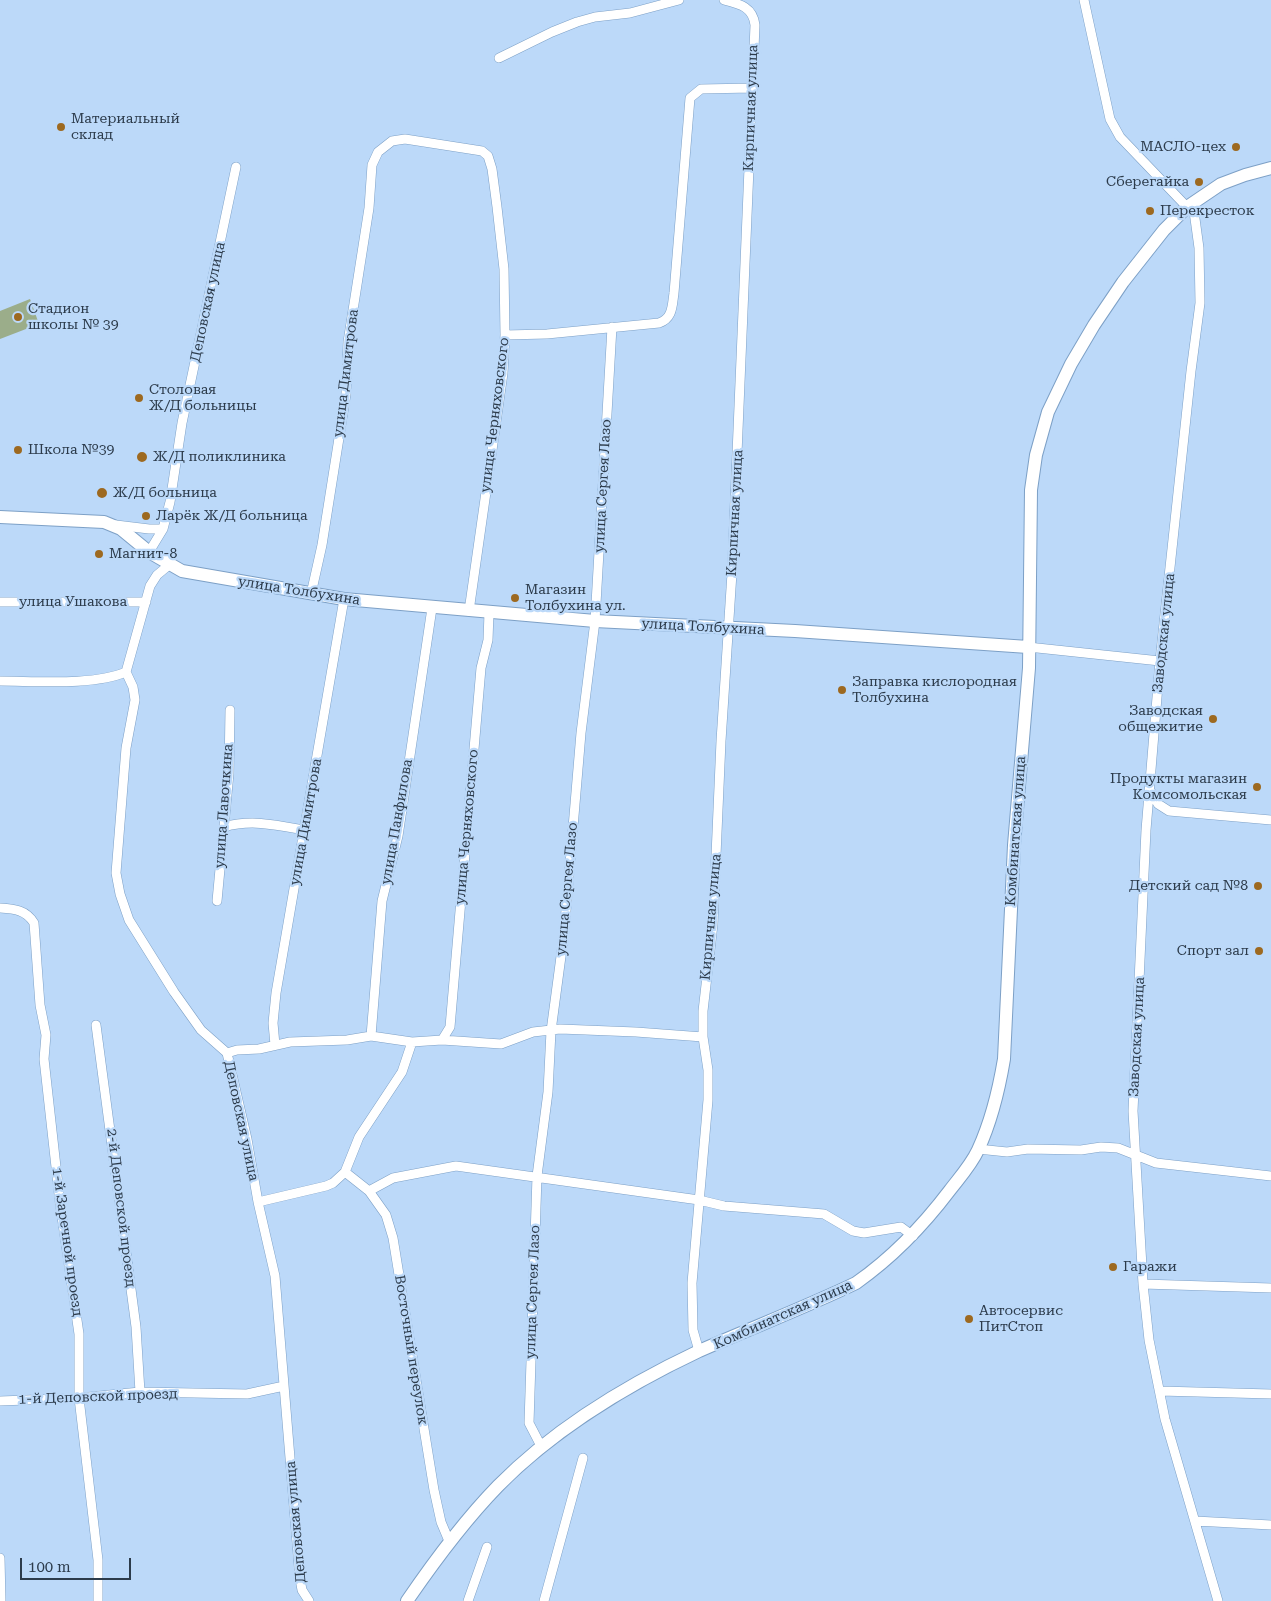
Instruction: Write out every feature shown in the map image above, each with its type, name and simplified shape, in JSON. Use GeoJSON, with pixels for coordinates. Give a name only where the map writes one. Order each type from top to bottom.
{"type":"FeatureCollection","features":[{"type":"Feature","properties":{"kind":"main road"},"geometry":{"type":"LineString","coordinates":[[1190,205],[1221,184],[1245,174],[1271,168]]}},
{"type":"Feature","properties":{"kind":"main road","name":"Комбинатская улица"},"geometry":{"type":"LineString","coordinates":[[406,1601],[449,1540],[500,1484],[579,1419],[622,1391],[699,1352],[856,1283],[878,1268],[913,1236],[969,1166],[978,1149],[999,1086],[1007,1028],[1010,895],[1029,668],[1031,490],[1036,455],[1048,412],[1071,364],[1094,325],[1123,282],[1164,230],[1190,205]]}},
{"type":"Feature","properties":{"kind":"main road","name":"улица Толбухина"},"geometry":{"type":"LineString","coordinates":[[0,517],[96,521],[112,524],[121,529],[148,552],[169,565],[202,575],[344,599],[595,621],[796,631],[1028,647]]}},
{"type":"Feature","properties":{"kind":"street"},"geometry":{"type":"LineString","coordinates":[[499,58],[577,22],[595,17],[630,13],[679,0]]}},
{"type":"Feature","properties":{"kind":"street","name":"Кирпичная улица"},"geometry":{"type":"LineString","coordinates":[[699,1200],[708,1100],[703,1011],[713,924],[721,741],[729,629],[754,25],[754,16],[748,9],[724,0]]}},
{"type":"Feature","properties":{"kind":"street"},"geometry":{"type":"LineString","coordinates":[[1084,0],[1110,119],[1120,137],[1190,205]]}},
{"type":"Feature","properties":{"kind":"street"},"geometry":{"type":"LineString","coordinates":[[505,335],[547,334],[667,321],[670,316],[690,98],[701,89],[752,88]]}},
{"type":"Feature","properties":{"kind":"street","name":"улица Черняховского"},"geometry":{"type":"LineString","coordinates":[[378,152],[392,141],[405,139],[482,151],[488,156],[492,169],[504,269],[505,335],[503,373],[469,610]]}},
{"type":"Feature","properties":{"kind":"street","name":"улица Димитрова"},"geometry":{"type":"LineString","coordinates":[[311,594],[322,545],[346,394],[348,342],[369,208],[372,165],[378,152]]}},
{"type":"Feature","properties":{"kind":"street","name":"Деповская улица"},"geometry":{"type":"LineString","coordinates":[[148,552],[163,529],[176,470],[182,424],[236,167]]}},
{"type":"Feature","properties":{"kind":"street","name":"Заводская улица"},"geometry":{"type":"LineString","coordinates":[[1190,205],[1199,248],[1200,303],[1160,661],[1151,792],[1146,830],[1133,1111],[1143,1284],[1150,1340],[1165,1419],[1218,1601]]}},
{"type":"Feature","properties":{"kind":"street","name":"улица Сергея Лазо"},"geometry":{"type":"LineString","coordinates":[[542,1448],[529,1423],[537,1176],[548,1092],[551,1031],[564,934],[581,733],[595,621],[612,327]]}},
{"type":"Feature","properties":{"kind":"street","name":"улица Толбухина"},"geometry":{"type":"LineString","coordinates":[[112,524],[163,529]]}},
{"type":"Feature","properties":{"kind":"street"},"geometry":{"type":"LineString","coordinates":[[0,681],[103,679],[126,672],[146,602],[157,576],[169,565]]}},
{"type":"Feature","properties":{"kind":"street","name":"улица Димитрова"},"geometry":{"type":"LineString","coordinates":[[275,1046],[273,1023],[276,993],[344,599]]}},
{"type":"Feature","properties":{"kind":"street","name":"улица Ушакова"},"geometry":{"type":"LineString","coordinates":[[0,602],[146,602]]}},
{"type":"Feature","properties":{"kind":"street","name":"улица Панфилова"},"geometry":{"type":"LineString","coordinates":[[371,1036],[382,901],[398,836],[432,608]]}},
{"type":"Feature","properties":{"kind":"street","name":"улица Черняховского"},"geometry":{"type":"LineString","coordinates":[[442,1040],[450,1027],[481,668],[488,640],[489,613]]}},
{"type":"Feature","properties":{"kind":"street","name":"улица Толбухина"},"geometry":{"type":"LineString","coordinates":[[1028,647],[1160,661]]}},
{"type":"Feature","properties":{"kind":"street","name":"Деповская улица"},"geometry":{"type":"LineString","coordinates":[[126,672],[133,687],[135,700],[126,748],[116,873],[120,894],[129,920],[174,992],[201,1030],[226,1054],[248,1139],[258,1202],[275,1276],[300,1579],[302,1590],[309,1601]]}},
{"type":"Feature","properties":{"kind":"street","name":"улица Лавочкина"},"geometry":{"type":"LineString","coordinates":[[217,901],[229,773],[230,710]]}},
{"type":"Feature","properties":{"kind":"street"},"geometry":{"type":"LineString","coordinates":[[1151,792],[1158,804],[1169,811],[1271,820]]}},
{"type":"Feature","properties":{"kind":"street"},"geometry":{"type":"LineString","coordinates":[[224,827],[245,822],[255,822],[304,830]]}},
{"type":"Feature","properties":{"kind":"street","name":"1-й Заречной проезд"},"geometry":{"type":"LineString","coordinates":[[0,908],[16,909],[29,915],[34,923],[40,1004],[46,1035],[44,1059],[60,1203],[79,1334],[79,1398],[98,1560],[98,1601]]}},
{"type":"Feature","properties":{"kind":"street","name":"2-й Деповской проезд"},"geometry":{"type":"LineString","coordinates":[[96,1025],[136,1327],[140,1392]]}},
{"type":"Feature","properties":{"kind":"street"},"geometry":{"type":"LineString","coordinates":[[226,1054],[304,1040],[347,1040],[371,1036],[412,1042],[442,1040],[501,1044],[533,1032],[551,1031],[636,1032],[703,1037]]}},
{"type":"Feature","properties":{"kind":"street"},"geometry":{"type":"LineString","coordinates":[[258,1202],[326,1186],[333,1183],[345,1172],[359,1137],[402,1072],[412,1042]]}},
{"type":"Feature","properties":{"kind":"street"},"geometry":{"type":"LineString","coordinates":[[978,1149],[1007,1152],[1081,1150],[1101,1147],[1136,1153],[1156,1163],[1271,1176]]}},
{"type":"Feature","properties":{"kind":"street"},"geometry":{"type":"LineString","coordinates":[[345,1172],[369,1191],[393,1178],[456,1166],[699,1200],[724,1206],[824,1214],[853,1231],[864,1233],[901,1228],[913,1236]]}},
{"type":"Feature","properties":{"kind":"street","name":"Восточный переулок"},"geometry":{"type":"LineString","coordinates":[[369,1191],[386,1215],[393,1238],[434,1490],[441,1522],[449,1540]]}},
{"type":"Feature","properties":{"kind":"street"},"geometry":{"type":"LineString","coordinates":[[699,1200],[692,1283],[693,1330],[699,1352]]}},
{"type":"Feature","properties":{"kind":"street"},"geometry":{"type":"LineString","coordinates":[[1143,1284],[1271,1288]]}},
{"type":"Feature","properties":{"kind":"street","name":"1-й Деповской проезд"},"geometry":{"type":"LineString","coordinates":[[0,1401],[79,1398],[140,1392],[247,1394],[284,1386]]}},
{"type":"Feature","properties":{"kind":"street"},"geometry":{"type":"LineString","coordinates":[[1160,1391],[1271,1394]]}},
{"type":"Feature","properties":{"kind":"street"},"geometry":{"type":"LineString","coordinates":[[544,1601],[583,1458]]}},
{"type":"Feature","properties":{"kind":"street"},"geometry":{"type":"LineString","coordinates":[[1195,1521],[1271,1526]]}},
{"type":"Feature","properties":{"kind":"street"},"geometry":{"type":"LineString","coordinates":[[468,1601],[487,1546]]}},
{"type":"Feature","properties":{"kind":"street"},"geometry":{"type":"LineString","coordinates":[[0,1558],[1,1601]]}},
{"type":"Feature","properties":{"kind":"green space","name":"Стадион школы № 39"},"geometry":{"type":"Polygon","coordinates":[[[30,299],[39,324],[0,339],[0,311],[30,299]]]}},
{"type":"Feature","properties":{"kind":"place","name":"Материальный склад"},"geometry":{"type":"Point","coordinates":[61,127]}},
{"type":"Feature","properties":{"kind":"place","name":"МАСЛО-цех"},"geometry":{"type":"Point","coordinates":[1236,147]}},
{"type":"Feature","properties":{"kind":"place","name":"Сберегайка"},"geometry":{"type":"Point","coordinates":[1199,182]}},
{"type":"Feature","properties":{"kind":"place","name":"Перекресток"},"geometry":{"type":"Point","coordinates":[1150,211]}},
{"type":"Feature","properties":{"kind":"place","name":"Стадион школы № 39"},"geometry":{"type":"Point","coordinates":[18,317]}},
{"type":"Feature","properties":{"kind":"place","name":"Столовая Ж/Д больницы"},"geometry":{"type":"Point","coordinates":[139,398]}},
{"type":"Feature","properties":{"kind":"place","name":"Школа №39"},"geometry":{"type":"Point","coordinates":[18,450]}},
{"type":"Feature","properties":{"kind":"place","name":"Ж/Д поликлиника"},"geometry":{"type":"Point","coordinates":[142,457]}},
{"type":"Feature","properties":{"kind":"place","name":"Ж/Д больница"},"geometry":{"type":"Point","coordinates":[102,493]}},
{"type":"Feature","properties":{"kind":"place","name":"Ларёк Ж/Д больница"},"geometry":{"type":"Point","coordinates":[146,516]}},
{"type":"Feature","properties":{"kind":"place","name":"Магнит-8"},"geometry":{"type":"Point","coordinates":[99,554]}},
{"type":"Feature","properties":{"kind":"place","name":"Магазин Толбухина ул."},"geometry":{"type":"Point","coordinates":[515,598]}},
{"type":"Feature","properties":{"kind":"place","name":"Заправка кислородная Толбухина"},"geometry":{"type":"Point","coordinates":[842,690]}},
{"type":"Feature","properties":{"kind":"place","name":"Заводская общежитие"},"geometry":{"type":"Point","coordinates":[1213,719]}},
{"type":"Feature","properties":{"kind":"place","name":"Продукты магазин Комсомольская"},"geometry":{"type":"Point","coordinates":[1257,787]}},
{"type":"Feature","properties":{"kind":"place","name":"Детский сад №8"},"geometry":{"type":"Point","coordinates":[1258,886]}},
{"type":"Feature","properties":{"kind":"place","name":"Спорт зал"},"geometry":{"type":"Point","coordinates":[1259,951]}},
{"type":"Feature","properties":{"kind":"place","name":"Гаражи"},"geometry":{"type":"Point","coordinates":[1113,1267]}},
{"type":"Feature","properties":{"kind":"place","name":"Автосервис ПитСтоп"},"geometry":{"type":"Point","coordinates":[969,1319]}}]}
